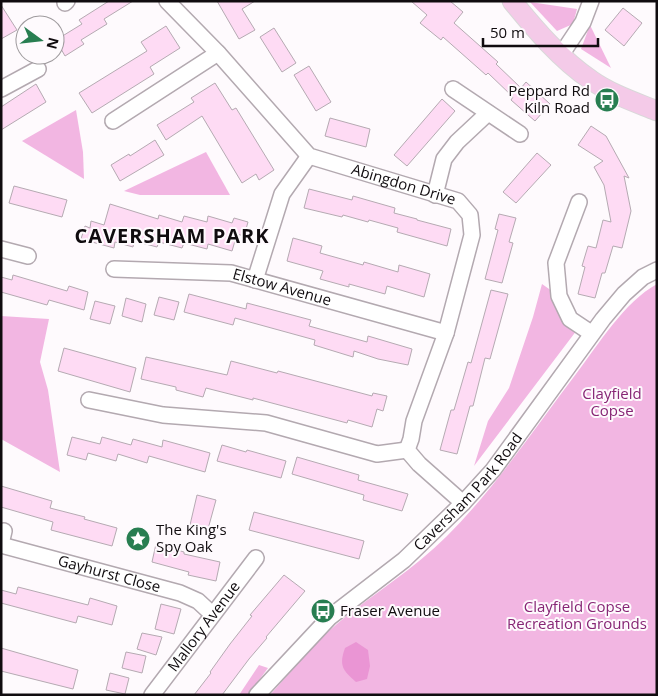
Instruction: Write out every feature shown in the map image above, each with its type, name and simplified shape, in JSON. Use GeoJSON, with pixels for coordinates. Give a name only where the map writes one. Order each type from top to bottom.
{"type":"FeatureCollection","features":[{"type":"Feature","properties":{"kind":"main road"},"geometry":{"type":"LineString","coordinates":[[512,1],[540,35],[590,80],[622,97],[657,111]]}},
{"type":"Feature","properties":{"kind":"street"},"geometry":{"type":"LineString","coordinates":[[167,1],[218,53],[309,156],[282,194],[255,280]]}},
{"type":"Feature","properties":{"kind":"street"},"geometry":{"type":"LineString","coordinates":[[561,55],[583,22],[591,1]]}},
{"type":"Feature","properties":{"kind":"street"},"geometry":{"type":"LineString","coordinates":[[113,121],[218,53]]}},
{"type":"Feature","properties":{"kind":"street"},"geometry":{"type":"LineString","coordinates":[[1,89],[38,69]]}},
{"type":"Feature","properties":{"kind":"street"},"geometry":{"type":"LineString","coordinates":[[453,89],[520,134]]}},
{"type":"Feature","properties":{"kind":"street"},"geometry":{"type":"LineString","coordinates":[[435,195],[444,159],[457,142],[488,113]]}},
{"type":"Feature","properties":{"kind":"street","name":"Abingdon Drive"},"geometry":{"type":"LineString","coordinates":[[309,156],[458,201],[470,215],[472,235],[446,333],[414,421],[407,450]]}},
{"type":"Feature","properties":{"kind":"street"},"geometry":{"type":"LineString","coordinates":[[579,202],[556,263],[559,296],[570,319],[591,333]]}},
{"type":"Feature","properties":{"kind":"street"},"geometry":{"type":"LineString","coordinates":[[1,249],[28,256]]}},
{"type":"Feature","properties":{"kind":"street","name":"Elstow Avenue"},"geometry":{"type":"LineString","coordinates":[[114,269],[230,273],[446,333]]}},
{"type":"Feature","properties":{"kind":"street","name":"Caversham Park Road"},"geometry":{"type":"LineString","coordinates":[[257,695],[330,617],[404,560],[463,503],[493,470],[591,333],[624,294],[643,277],[657,270]]}},
{"type":"Feature","properties":{"kind":"street"},"geometry":{"type":"LineString","coordinates":[[89,400],[163,415],[266,423],[377,454],[407,450],[419,464],[463,503]]}},
{"type":"Feature","properties":{"kind":"street","name":"Gayhurst Close"},"geometry":{"type":"LineString","coordinates":[[2,540],[180,593],[198,601],[212,614]]}},
{"type":"Feature","properties":{"kind":"street","name":"Mallory Avenue"},"geometry":{"type":"LineString","coordinates":[[152,695],[256,558]]}},
{"type":"Feature","properties":{"kind":"green space"},"geometry":{"type":"Polygon","coordinates":[[[530,2],[577,9],[573,24],[557,31],[530,2]]]}},
{"type":"Feature","properties":{"kind":"green space"},"geometry":{"type":"Polygon","coordinates":[[[590,25],[611,68],[581,49],[590,25]]]}},
{"type":"Feature","properties":{"kind":"green space"},"geometry":{"type":"Polygon","coordinates":[[[76,110],[83,152],[84,179],[22,141],[76,110]]]}},
{"type":"Feature","properties":{"kind":"green space"},"geometry":{"type":"Polygon","coordinates":[[[206,152],[230,195],[140,195],[124,191],[206,152]]]}},
{"type":"Feature","properties":{"kind":"green space"},"geometry":{"type":"Polygon","coordinates":[[[542,284],[559,296],[580,326],[474,466],[488,421],[509,388],[542,284]]]}},
{"type":"Feature","properties":{"kind":"green space"},"geometry":{"type":"Polygon","coordinates":[[[657,284],[657,695],[270,695],[329,631],[421,559],[465,517],[514,457],[613,324],[634,301],[657,284]]]}},
{"type":"Feature","properties":{"kind":"green space"},"geometry":{"type":"Polygon","coordinates":[[[1,316],[49,319],[40,362],[48,390],[60,472],[1,439],[1,316]]]}},
{"type":"Feature","properties":{"kind":"green space"},"geometry":{"type":"Polygon","coordinates":[[[259,665],[268,668],[248,695],[239,695],[259,665]]]}},
{"type":"Feature","properties":{"kind":"shaded area"},"geometry":{"type":"Polygon","coordinates":[[[356,642],[368,650],[370,666],[367,679],[356,682],[343,667],[342,659],[345,648],[356,642]]]}},
{"type":"Feature","properties":{"kind":"building"},"geometry":{"type":"Polygon","coordinates":[[[109,1],[133,1],[104,19],[107,24],[81,40],[84,44],[65,56],[65,34],[82,24],[79,20],[109,1]]]}},
{"type":"Feature","properties":{"kind":"building"},"geometry":{"type":"Polygon","coordinates":[[[217,1],[255,1],[242,9],[255,30],[239,39],[217,1]]]}},
{"type":"Feature","properties":{"kind":"building"},"geometry":{"type":"Polygon","coordinates":[[[411,1],[450,1],[463,12],[454,23],[498,62],[496,64],[521,88],[526,82],[550,104],[535,121],[511,100],[513,97],[488,73],[486,75],[443,37],[441,40],[420,23],[427,15],[411,1]]]}},
{"type":"Feature","properties":{"kind":"building"},"geometry":{"type":"Polygon","coordinates":[[[1,5],[15,27],[15,31],[1,39],[1,5]]]}},
{"type":"Feature","properties":{"kind":"building"},"geometry":{"type":"Polygon","coordinates":[[[623,8],[642,23],[624,46],[605,30],[623,8]]]}},
{"type":"Feature","properties":{"kind":"building"},"geometry":{"type":"Polygon","coordinates":[[[166,26],[180,48],[150,67],[154,74],[92,113],[79,93],[147,51],[141,42],[166,26]]]}},
{"type":"Feature","properties":{"kind":"building"},"geometry":{"type":"Polygon","coordinates":[[[274,28],[296,63],[282,72],[260,37],[274,28]]]}},
{"type":"Feature","properties":{"kind":"building"},"geometry":{"type":"Polygon","coordinates":[[[309,66],[331,102],[316,111],[294,75],[309,66]]]}},
{"type":"Feature","properties":{"kind":"building"},"geometry":{"type":"Polygon","coordinates":[[[215,83],[232,110],[236,108],[274,170],[259,180],[256,174],[242,183],[202,116],[166,140],[157,125],[194,102],[191,98],[215,83]]]}},
{"type":"Feature","properties":{"kind":"building"},"geometry":{"type":"Polygon","coordinates":[[[36,84],[46,102],[1,130],[1,107],[36,84]]]}},
{"type":"Feature","properties":{"kind":"building"},"geometry":{"type":"Polygon","coordinates":[[[442,99],[455,111],[407,166],[394,155],[442,99]]]}},
{"type":"Feature","properties":{"kind":"building"},"geometry":{"type":"Polygon","coordinates":[[[330,118],[370,129],[366,147],[325,136],[330,118]]]}},
{"type":"Feature","properties":{"kind":"building"},"geometry":{"type":"Polygon","coordinates":[[[591,126],[606,136],[629,178],[624,176],[631,211],[622,248],[613,246],[605,273],[602,273],[595,298],[578,294],[585,267],[582,266],[588,246],[596,248],[603,220],[611,222],[604,185],[594,167],[603,161],[578,145],[591,126]]]}},
{"type":"Feature","properties":{"kind":"building"},"geometry":{"type":"Polygon","coordinates":[[[155,140],[164,155],[120,181],[111,165],[129,154],[130,156],[155,140]]]}},
{"type":"Feature","properties":{"kind":"building"},"geometry":{"type":"Polygon","coordinates":[[[537,153],[551,165],[516,203],[503,192],[537,153]]]}},
{"type":"Feature","properties":{"kind":"building"},"geometry":{"type":"Polygon","coordinates":[[[14,186],[67,200],[62,217],[9,203],[14,186]]]}},
{"type":"Feature","properties":{"kind":"building"},"geometry":{"type":"Polygon","coordinates":[[[309,189],[352,200],[353,196],[395,208],[394,213],[451,229],[447,246],[397,232],[398,228],[369,220],[368,222],[304,208],[309,189]]]}},
{"type":"Feature","properties":{"kind":"building"},"geometry":{"type":"Polygon","coordinates":[[[110,204],[158,219],[159,215],[182,222],[184,216],[207,222],[208,216],[232,223],[234,218],[248,222],[244,236],[237,234],[232,251],[208,244],[207,249],[184,243],[182,248],[159,242],[157,247],[134,241],[133,247],[115,242],[114,248],[81,239],[85,226],[90,228],[91,221],[104,225],[110,204]]]}},
{"type":"Feature","properties":{"kind":"building"},"geometry":{"type":"Polygon","coordinates":[[[499,214],[516,218],[509,242],[513,243],[502,283],[485,279],[498,230],[495,229],[499,214]]]}},
{"type":"Feature","properties":{"kind":"building"},"geometry":{"type":"Polygon","coordinates":[[[293,238],[322,246],[320,253],[363,265],[364,262],[398,272],[399,265],[430,274],[424,297],[387,286],[385,294],[349,284],[349,287],[320,279],[323,271],[287,261],[293,238]]]}},
{"type":"Feature","properties":{"kind":"building"},"geometry":{"type":"Polygon","coordinates":[[[13,275],[67,291],[69,286],[88,292],[84,310],[49,300],[47,305],[1,292],[1,277],[12,280],[13,275]]]}},
{"type":"Feature","properties":{"kind":"building"},"geometry":{"type":"Polygon","coordinates":[[[491,290],[508,294],[490,359],[485,358],[473,406],[470,406],[457,454],[440,450],[451,410],[454,410],[468,362],[471,363],[491,290]]]}},
{"type":"Feature","properties":{"kind":"building"},"geometry":{"type":"Polygon","coordinates":[[[189,294],[246,309],[247,303],[311,320],[309,326],[367,342],[368,336],[412,349],[408,365],[378,359],[354,351],[353,357],[314,345],[315,340],[235,318],[233,325],[184,312],[189,294]]]}},
{"type":"Feature","properties":{"kind":"building"},"geometry":{"type":"Polygon","coordinates":[[[159,297],[179,302],[174,320],[154,315],[159,297]]]}},
{"type":"Feature","properties":{"kind":"building"},"geometry":{"type":"Polygon","coordinates":[[[126,298],[146,304],[142,322],[122,316],[126,298]]]}},
{"type":"Feature","properties":{"kind":"building"},"geometry":{"type":"Polygon","coordinates":[[[95,301],[115,306],[110,324],[90,319],[95,301]]]}},
{"type":"Feature","properties":{"kind":"building"},"geometry":{"type":"Polygon","coordinates":[[[64,348],[136,368],[130,392],[58,371],[64,348]]]}},
{"type":"Feature","properties":{"kind":"building"},"geometry":{"type":"Polygon","coordinates":[[[146,357],[227,375],[231,361],[277,373],[278,371],[372,396],[373,393],[387,396],[383,411],[377,409],[372,427],[348,420],[347,423],[253,398],[253,400],[206,388],[203,397],[176,390],[176,387],[141,379],[146,357]]]}},
{"type":"Feature","properties":{"kind":"building"},"geometry":{"type":"Polygon","coordinates":[[[72,437],[100,444],[102,437],[131,445],[133,439],[162,447],[163,440],[210,453],[205,472],[149,456],[147,463],[118,454],[116,461],[88,453],[86,460],[67,455],[72,437]]]}},
{"type":"Feature","properties":{"kind":"building"},"geometry":{"type":"Polygon","coordinates":[[[222,445],[286,461],[281,478],[217,461],[222,445]]]}},
{"type":"Feature","properties":{"kind":"building"},"geometry":{"type":"Polygon","coordinates":[[[297,457],[359,475],[358,480],[408,494],[402,511],[363,500],[364,495],[292,474],[297,457]]]}},
{"type":"Feature","properties":{"kind":"building"},"geometry":{"type":"Polygon","coordinates":[[[1,486],[52,501],[50,508],[117,528],[112,546],[51,530],[53,522],[1,507],[1,486]]]}},
{"type":"Feature","properties":{"kind":"building"},"geometry":{"type":"Polygon","coordinates":[[[197,495],[216,500],[208,529],[190,525],[197,495]]]}},
{"type":"Feature","properties":{"kind":"building"},"geometry":{"type":"Polygon","coordinates":[[[254,512],[364,541],[359,559],[249,530],[254,512]]]}},
{"type":"Feature","properties":{"kind":"building"},"geometry":{"type":"Polygon","coordinates":[[[156,544],[184,552],[184,554],[220,562],[216,581],[188,575],[189,572],[152,562],[156,544]]]}},
{"type":"Feature","properties":{"kind":"building"},"geometry":{"type":"Polygon","coordinates":[[[284,575],[305,591],[266,637],[222,695],[194,695],[252,616],[250,615],[284,575]]]}},
{"type":"Feature","properties":{"kind":"building"},"geometry":{"type":"Polygon","coordinates":[[[18,587],[88,605],[90,598],[117,606],[112,625],[78,616],[76,623],[1,603],[1,590],[16,594],[18,587]]]}},
{"type":"Feature","properties":{"kind":"building"},"geometry":{"type":"Polygon","coordinates":[[[161,604],[181,609],[174,634],[155,629],[161,604]]]}},
{"type":"Feature","properties":{"kind":"building"},"geometry":{"type":"Polygon","coordinates":[[[142,633],[162,637],[156,655],[137,649],[142,633]]]}},
{"type":"Feature","properties":{"kind":"building"},"geometry":{"type":"Polygon","coordinates":[[[1,648],[78,670],[73,689],[1,671],[1,648]]]}},
{"type":"Feature","properties":{"kind":"building"},"geometry":{"type":"Polygon","coordinates":[[[126,652],[146,656],[142,673],[122,668],[126,652]]]}},
{"type":"Feature","properties":{"kind":"building"},"geometry":{"type":"Polygon","coordinates":[[[110,673],[129,678],[125,694],[106,690],[110,673]]]}},
{"type":"Feature","properties":{"kind":"place","name":"Peppard Rd Kiln Road"},"geometry":{"type":"Point","coordinates":[607,100]}},
{"type":"Feature","properties":{"kind":"place","name":"The King's Spy Oak"},"geometry":{"type":"Point","coordinates":[138,539]}},
{"type":"Feature","properties":{"kind":"place","name":"Fraser Avenue"},"geometry":{"type":"Point","coordinates":[323,611]}},
{"type":"Feature","properties":{"kind":"district","name":"CAVERSHAM PARK"},"geometry":{"type":"Point","coordinates":[172,236]}},
{"type":"Feature","properties":{"kind":"park label","name":"Clayfield Copse"},"geometry":{"type":"Point","coordinates":[612,402]}},
{"type":"Feature","properties":{"kind":"park label","name":"Clayfield Copse Recreation Grounds"},"geometry":{"type":"Point","coordinates":[577,616]}}]}
